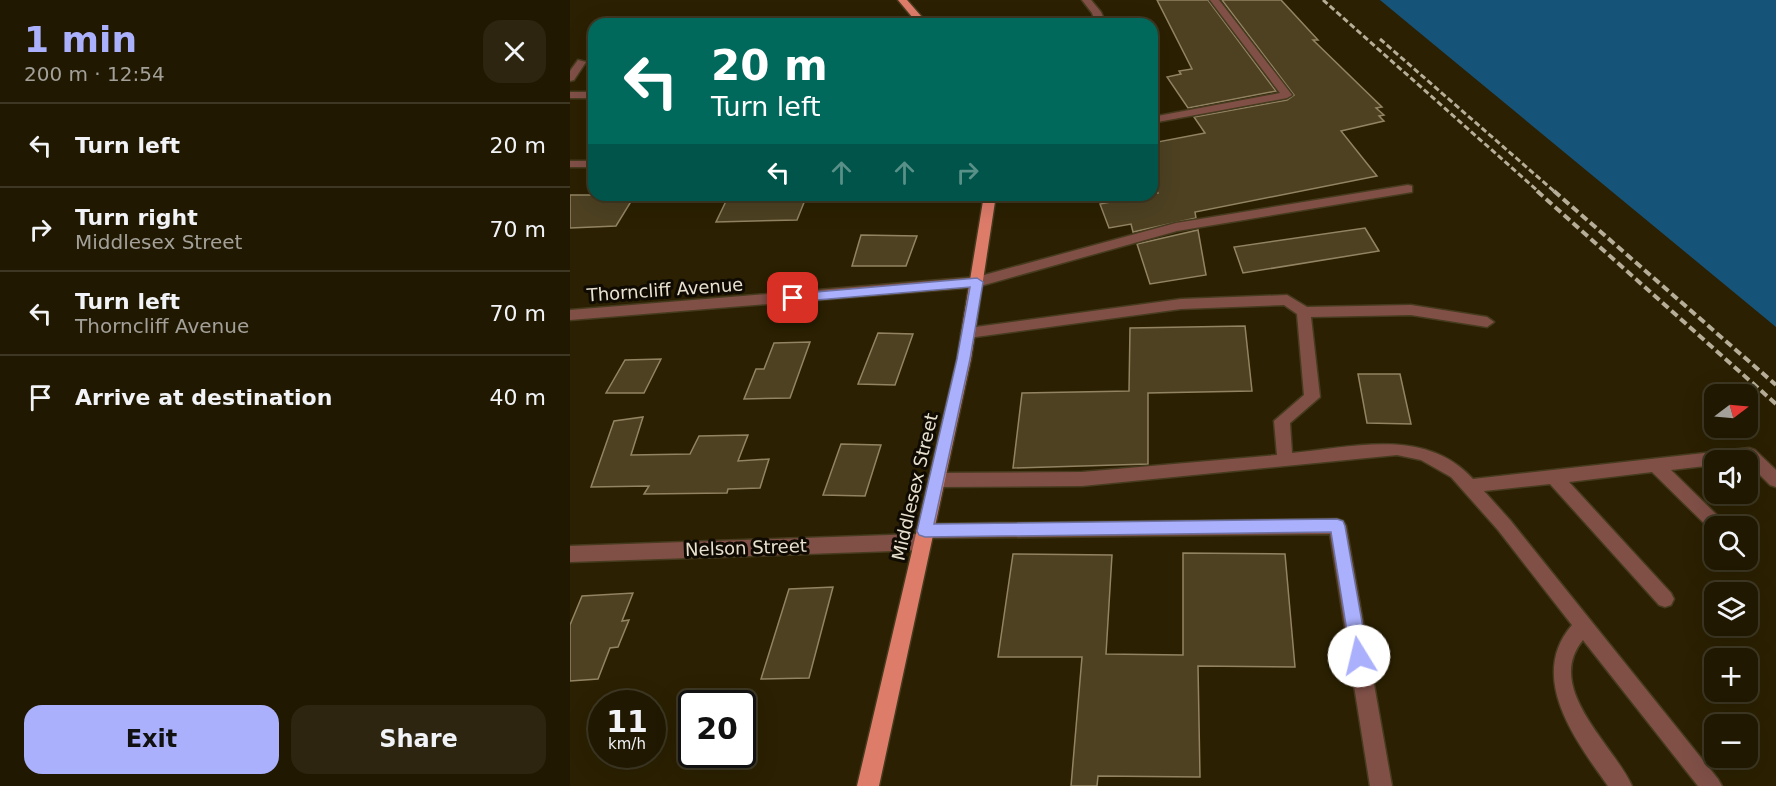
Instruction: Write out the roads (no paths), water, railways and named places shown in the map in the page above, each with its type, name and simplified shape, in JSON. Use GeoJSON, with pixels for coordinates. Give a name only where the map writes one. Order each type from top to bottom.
{"type":"FeatureCollection","features":[{"type":"Feature","properties":{"kind":"main road"},"geometry":{"type":"LineString","coordinates":[[902,0],[918,18]]}},
{"type":"Feature","properties":{"kind":"main road","name":"Middlesex Street"},"geometry":{"type":"LineString","coordinates":[[868,786],[968,333],[989,201]]}},
{"type":"Feature","properties":{"kind":"street"},"geometry":{"type":"LineString","coordinates":[[1086,0],[1098,18]]}},
{"type":"Feature","properties":{"kind":"street"},"geometry":{"type":"LineString","coordinates":[[1158,119],[1287,95],[1214,0]]}},
{"type":"Feature","properties":{"kind":"street"},"geometry":{"type":"LineString","coordinates":[[570,78],[581,62]]}},
{"type":"Feature","properties":{"kind":"street"},"geometry":{"type":"LineString","coordinates":[[570,95],[588,95]]}},
{"type":"Feature","properties":{"kind":"street"},"geometry":{"type":"LineString","coordinates":[[570,164],[588,164]]}},
{"type":"Feature","properties":{"kind":"street","name":"Thorncliff Avenue"},"geometry":{"type":"LineString","coordinates":[[570,315],[977,282],[1176,227],[1408,189]]}},
{"type":"Feature","properties":{"kind":"street"},"geometry":{"type":"LineString","coordinates":[[968,333],[1181,304],[1287,300],[1304,312],[1411,310],[1487,322]]}},
{"type":"Feature","properties":{"kind":"street"},"geometry":{"type":"LineString","coordinates":[[1285,460],[1282,421],[1312,398],[1304,312]]}},
{"type":"Feature","properties":{"kind":"street"},"geometry":{"type":"LineString","coordinates":[[936,480],[1082,479],[1397,449],[1424,454],[1457,472],[1504,525],[1711,786]]}},
{"type":"Feature","properties":{"kind":"street"},"geometry":{"type":"LineString","coordinates":[[1470,486],[1749,456],[1776,480]]}},
{"type":"Feature","properties":{"kind":"street"},"geometry":{"type":"LineString","coordinates":[[1656,466],[1707,516]]}},
{"type":"Feature","properties":{"kind":"street"},"geometry":{"type":"LineString","coordinates":[[1554,477],[1665,599]]}},
{"type":"Feature","properties":{"kind":"street","name":"Nelson Street"},"geometry":{"type":"LineString","coordinates":[[570,554],[923,536],[1337,526],[1381,786]]}},
{"type":"Feature","properties":{"kind":"street"},"geometry":{"type":"LineString","coordinates":[[1584,625],[1566,644],[1560,666],[1566,693],[1583,732],[1621,786]]}},
{"type":"Feature","properties":{"kind":"water"},"geometry":{"type":"Polygon","coordinates":[[[1380,0],[1776,0],[1776,327],[1432,43],[1380,0]]]}},
{"type":"Feature","properties":{"kind":"railway"},"geometry":{"type":"LineString","coordinates":[[1323,0],[1539,192]]}},
{"type":"Feature","properties":{"kind":"railway"},"geometry":{"type":"LineString","coordinates":[[1380,39],[1555,192]]}},
{"type":"Feature","properties":{"kind":"railway"},"geometry":{"type":"LineString","coordinates":[[1537,191],[1776,404]]}},
{"type":"Feature","properties":{"kind":"railway"},"geometry":{"type":"LineString","coordinates":[[1554,191],[1776,385]]}}]}
